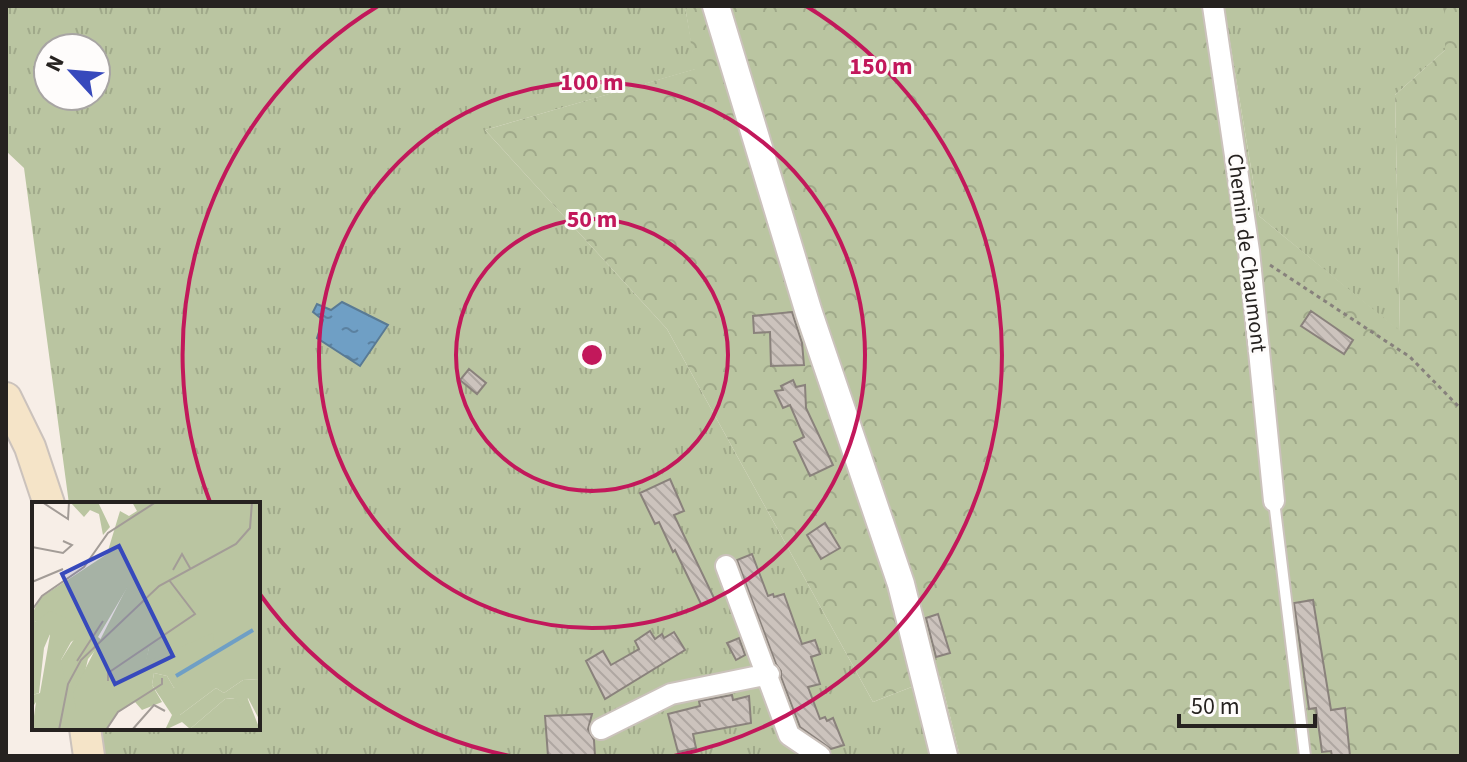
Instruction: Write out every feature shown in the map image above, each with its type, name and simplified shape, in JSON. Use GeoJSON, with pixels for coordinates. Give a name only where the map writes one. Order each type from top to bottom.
{"type":"FeatureCollection","features":[{"type":"Feature","properties":{"kind":"main road"},"geometry":{"type":"LineString","coordinates":[[6,398],[30,447],[48,502]]}},
{"type":"Feature","properties":{"kind":"main road"},"geometry":{"type":"LineString","coordinates":[[85,730],[89,756]]}},
{"type":"Feature","properties":{"kind":"street"},"geometry":{"type":"LineString","coordinates":[[716,6],[809,313],[901,584],[944,756]]}},
{"type":"Feature","properties":{"kind":"street","name":"Chemin de Chaumont"},"geometry":{"type":"LineString","coordinates":[[1213,6],[1249,251],[1274,501]]}},
{"type":"Feature","properties":{"kind":"street"},"geometry":{"type":"LineString","coordinates":[[726,566],[769,674],[789,735],[820,756]]}},
{"type":"Feature","properties":{"kind":"street"},"geometry":{"type":"LineString","coordinates":[[601,729],[671,694],[769,674]]}},
{"type":"Feature","properties":{"kind":"lane"},"geometry":{"type":"LineString","coordinates":[[1274,501],[1305,756]]}},
{"type":"Feature","properties":{"kind":"path"},"geometry":{"type":"LineString","coordinates":[[1249,251],[1410,357],[1461,409]]}},
{"type":"Feature","properties":{"kind":"green space"},"geometry":{"type":"Polygon","coordinates":[[[6,6],[685,6],[696,69],[485,130],[667,329],[873,702],[940,676],[960,756],[103,756],[99,730],[260,730],[260,502],[69,502],[24,168],[6,151],[6,6]]]}},
{"type":"Feature","properties":{"kind":"green space"},"geometry":{"type":"Polygon","coordinates":[[[685,6],[1224,6],[1259,216],[1400,331],[1395,95],[1445,50],[1445,6],[1461,6],[1461,756],[960,756],[940,676],[873,702],[667,329],[485,130],[695,69],[685,6]]]}},
{"type":"Feature","properties":{"kind":"green space"},"geometry":{"type":"Polygon","coordinates":[[[1224,6],[1445,6],[1445,50],[1395,95],[1400,332],[1259,216],[1224,6]]]}},
{"type":"Feature","properties":{"kind":"water"},"geometry":{"type":"Polygon","coordinates":[[[342,302],[388,325],[360,366],[317,338],[323,320],[313,312],[317,304],[331,310],[342,302]]]}},
{"type":"Feature","properties":{"kind":"building"},"geometry":{"type":"Polygon","coordinates":[[[1311,311],[1353,340],[1344,354],[1301,326],[1311,311]]]}},
{"type":"Feature","properties":{"kind":"building"},"geometry":{"type":"Polygon","coordinates":[[[792,312],[802,343],[804,365],[771,366],[770,332],[754,333],[753,316],[792,312]]]}},
{"type":"Feature","properties":{"kind":"building"},"geometry":{"type":"Polygon","coordinates":[[[469,369],[486,383],[477,394],[460,380],[469,369]]]}},
{"type":"Feature","properties":{"kind":"building"},"geometry":{"type":"Polygon","coordinates":[[[793,380],[796,387],[805,385],[806,408],[833,465],[810,476],[794,442],[804,437],[790,405],[783,408],[775,391],[783,390],[781,386],[793,380]]]}},
{"type":"Feature","properties":{"kind":"building"},"geometry":{"type":"Polygon","coordinates":[[[670,479],[684,511],[674,515],[715,600],[702,606],[675,550],[673,552],[659,522],[655,524],[640,493],[670,479]]]}},
{"type":"Feature","properties":{"kind":"building"},"geometry":{"type":"Polygon","coordinates":[[[825,523],[840,548],[821,559],[807,535],[825,523]]]}},
{"type":"Feature","properties":{"kind":"building"},"geometry":{"type":"Polygon","coordinates":[[[752,554],[768,596],[784,594],[802,644],[815,640],[820,654],[811,657],[820,684],[808,687],[820,719],[825,717],[827,721],[833,718],[844,745],[831,749],[800,727],[737,560],[752,554]]]}},
{"type":"Feature","properties":{"kind":"building"},"geometry":{"type":"Polygon","coordinates":[[[1313,600],[1331,710],[1345,708],[1350,756],[1332,756],[1331,751],[1322,752],[1316,708],[1309,709],[1294,603],[1313,600]]]}},
{"type":"Feature","properties":{"kind":"building"},"geometry":{"type":"Polygon","coordinates":[[[938,614],[950,653],[936,657],[926,618],[938,614]]]}},
{"type":"Feature","properties":{"kind":"building"},"geometry":{"type":"Polygon","coordinates":[[[650,631],[655,639],[674,632],[685,650],[605,699],[586,661],[603,651],[611,665],[639,649],[635,641],[650,631]]]}},
{"type":"Feature","properties":{"kind":"building"},"geometry":{"type":"Polygon","coordinates":[[[739,638],[745,655],[736,660],[727,643],[739,638]]]}},
{"type":"Feature","properties":{"kind":"building"},"geometry":{"type":"Polygon","coordinates":[[[732,695],[733,700],[749,696],[751,723],[693,734],[696,748],[678,752],[668,714],[700,706],[699,701],[732,695]]]}},
{"type":"Feature","properties":{"kind":"building"},"geometry":{"type":"Polygon","coordinates":[[[592,714],[588,729],[594,740],[595,756],[548,756],[545,716],[592,714]]]}}]}
